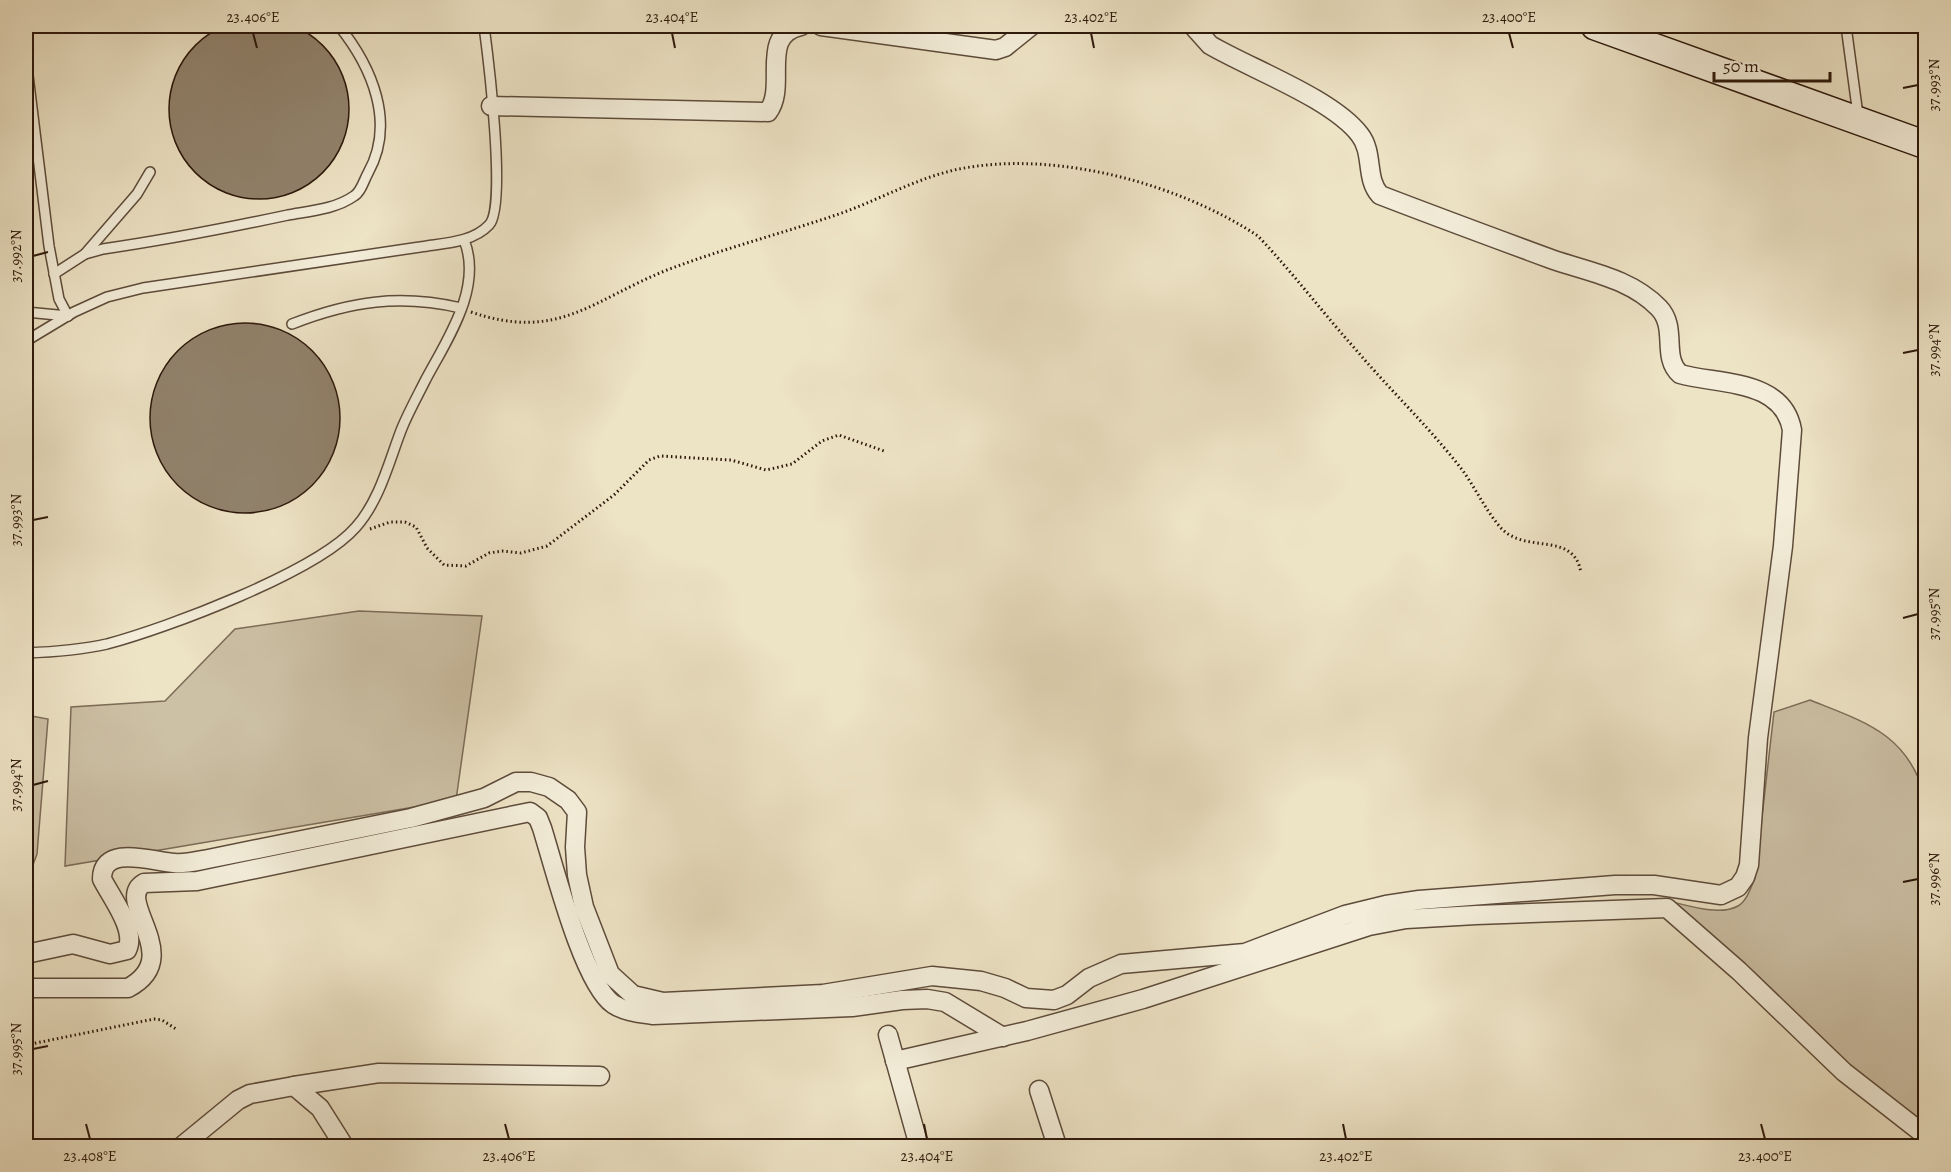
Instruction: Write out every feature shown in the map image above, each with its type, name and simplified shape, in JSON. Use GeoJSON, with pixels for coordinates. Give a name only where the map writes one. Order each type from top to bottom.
{"type":"FeatureCollection","features":[{"type":"Feature","properties":{"kind":"main road"},"geometry":{"type":"LineString","coordinates":[[1596,26],[1926,145]]}},
{"type":"Feature","properties":{"kind":"street"},"geometry":{"type":"LineString","coordinates":[[491,106],[768,112],[776,95],[778,43],[783,34],[801,26]]}},
{"type":"Feature","properties":{"kind":"street"},"geometry":{"type":"LineString","coordinates":[[821,26],[996,50],[1005,47],[1031,26]]}},
{"type":"Feature","properties":{"kind":"street"},"geometry":{"type":"LineString","coordinates":[[26,954],[73,944],[110,954],[127,950],[131,942],[129,932],[102,879],[103,869],[113,859],[136,857],[178,863],[208,859],[411,818],[484,798],[516,782],[531,782],[549,787],[574,806],[577,812],[574,846],[577,875],[584,907],[602,959],[614,980],[633,995],[663,1002],[823,994],[932,976],[981,981],[1005,988],[1026,998],[1054,1000],[1067,995],[1089,978],[1121,964],[1245,953],[1346,915],[1419,900],[1615,885],[1654,885],[1721,895],[1738,887],[1749,865],[1758,738],[1784,546],[1792,430],[1785,408],[1776,398],[1763,391],[1680,374],[1673,368],[1670,360],[1670,328],[1666,317],[1658,307],[1622,283],[1380,195],[1373,182],[1365,143],[1346,120],[1210,45],[1193,26]]}},
{"type":"Feature","properties":{"kind":"street"},"geometry":{"type":"LineString","coordinates":[[26,988],[128,988],[143,980],[150,970],[151,941],[138,909],[135,893],[138,886],[144,883],[197,881],[530,812],[538,818],[542,828],[589,969],[612,1003],[627,1011],[653,1015],[852,1007],[927,999],[945,1002],[1003,1037]]}},
{"type":"Feature","properties":{"kind":"street"},"geometry":{"type":"LineString","coordinates":[[895,1061],[1003,1037],[1233,972],[1369,926],[1406,919],[1667,908],[1739,971],[1844,1072],[1926,1136]]}},
{"type":"Feature","properties":{"kind":"street"},"geometry":{"type":"LineString","coordinates":[[888,1035],[920,1146]]}},
{"type":"Feature","properties":{"kind":"street"},"geometry":{"type":"LineString","coordinates":[[182,1146],[204,1126],[250,1094],[294,1086],[379,1073],[600,1076]]}},
{"type":"Feature","properties":{"kind":"street"},"geometry":{"type":"LineString","coordinates":[[294,1086],[320,1108],[344,1146]]}},
{"type":"Feature","properties":{"kind":"street"},"geometry":{"type":"LineString","coordinates":[[1039,1090],[1057,1146]]}},
{"type":"Feature","properties":{"kind":"lane"},"geometry":{"type":"LineString","coordinates":[[85,254],[328,207],[356,195],[372,168],[380,144],[381,117],[373,81],[357,48],[339,26]]}},
{"type":"Feature","properties":{"kind":"lane"},"geometry":{"type":"LineString","coordinates":[[26,341],[68,316],[107,297],[143,288],[464,240],[492,224],[497,209],[497,159],[484,26]]}},
{"type":"Feature","properties":{"kind":"lane"},"geometry":{"type":"LineString","coordinates":[[1846,26],[1858,120]]}},
{"type":"Feature","properties":{"kind":"lane"},"geometry":{"type":"LineString","coordinates":[[26,59],[54,274],[59,299],[68,316]]}},
{"type":"Feature","properties":{"kind":"lane"},"geometry":{"type":"LineString","coordinates":[[54,274],[85,254],[137,194],[150,172]]}},
{"type":"Feature","properties":{"kind":"lane"},"geometry":{"type":"LineString","coordinates":[[26,653],[70,651],[106,644],[183,618],[302,566],[332,549],[355,528],[369,509],[403,425],[461,308],[471,260],[464,240]]}},
{"type":"Feature","properties":{"kind":"lane"},"geometry":{"type":"LineString","coordinates":[[292,324],[340,307],[384,300],[412,299],[461,308]]}},
{"type":"Feature","properties":{"kind":"lane"},"geometry":{"type":"LineString","coordinates":[[26,312],[68,316]]}},
{"type":"Feature","properties":{"kind":"path"},"geometry":{"type":"LineString","coordinates":[[461,308],[491,320],[510,323],[555,320],[577,314],[666,271],[831,217],[939,174],[959,169],[1021,164],[1084,169],[1115,176],[1214,211],[1258,236],[1462,470],[1494,520],[1506,533],[1520,540],[1557,545],[1572,553],[1579,561],[1581,573]]}},
{"type":"Feature","properties":{"kind":"path"},"geometry":{"type":"LineString","coordinates":[[355,528],[368,530],[390,522],[405,522],[416,527],[427,548],[444,565],[466,566],[489,553],[535,551],[548,546],[614,495],[649,460],[660,456],[732,460],[766,470],[792,464],[822,441],[838,435],[884,451]]}},
{"type":"Feature","properties":{"kind":"path"},"geometry":{"type":"LineString","coordinates":[[26,1045],[154,1019],[162,1020],[176,1029]]}},
{"type":"Feature","properties":{"kind":"shaded area"},"geometry":{"type":"Polygon","coordinates":[[[359,611],[482,616],[456,800],[65,866],[71,707],[165,701],[235,629],[359,611]]]}},
{"type":"Feature","properties":{"kind":"shaded area"},"geometry":{"type":"Polygon","coordinates":[[[1810,700],[1866,724],[1896,744],[1908,758],[1925,797],[1925,1129],[1863,1081],[1664,900],[1711,910],[1730,909],[1744,901],[1755,878],[1774,712],[1810,700]]]}},
{"type":"Feature","properties":{"kind":"shaded area"},"geometry":{"type":"Polygon","coordinates":[[[26,715],[48,719],[37,854],[26,883],[26,715]]]}},
{"type":"Feature","properties":{"kind":"building"},"geometry":{"type":"Polygon","coordinates":[[[259,19],[293,26],[309,34],[323,45],[334,59],[342,75],[349,109],[342,143],[334,159],[323,173],[309,184],[293,192],[259,199],[225,192],[209,184],[195,173],[184,159],[176,143],[169,109],[176,75],[184,59],[195,45],[209,34],[225,26],[259,19]]]}},
{"type":"Feature","properties":{"kind":"building"},"geometry":{"type":"Polygon","coordinates":[[[245,323],[281,330],[298,339],[312,351],[324,365],[333,382],[340,418],[333,454],[324,471],[312,485],[298,497],[281,506],[245,513],[209,506],[192,497],[178,485],[166,471],[157,454],[150,418],[157,382],[166,365],[178,351],[192,339],[209,330],[245,323]]]}}]}
